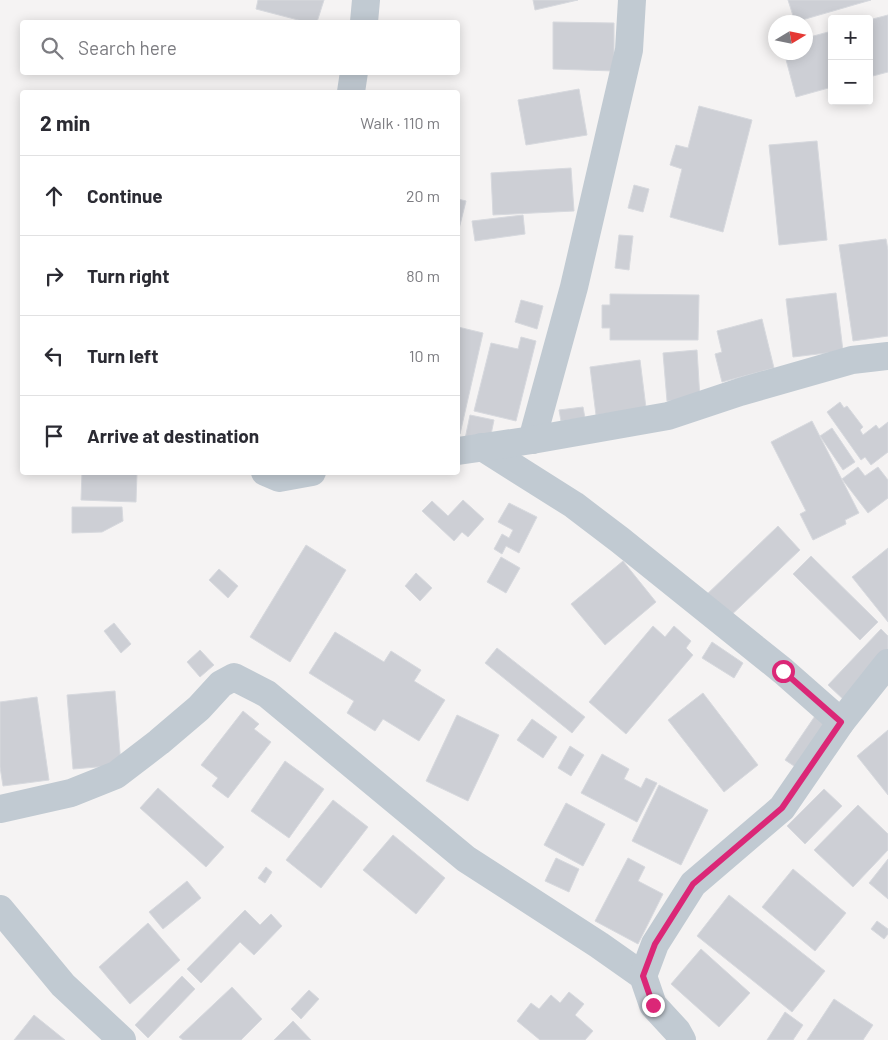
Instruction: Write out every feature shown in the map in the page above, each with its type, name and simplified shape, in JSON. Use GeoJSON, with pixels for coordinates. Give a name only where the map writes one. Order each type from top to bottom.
{"type":"FeatureCollection","features":[{"type":"Feature","properties":{"kind":"street"},"geometry":{"type":"LineString","coordinates":[[364,20],[366,0]]}},
{"type":"Feature","properties":{"kind":"street"},"geometry":{"type":"LineString","coordinates":[[532,440],[574,287],[629,50],[632,0]]}},
{"type":"Feature","properties":{"kind":"street"},"geometry":{"type":"LineString","coordinates":[[350,90],[353,75]]}},
{"type":"Feature","properties":{"kind":"street"},"geometry":{"type":"LineString","coordinates":[[470,449],[668,416],[740,392],[852,360],[888,356]]}},
{"type":"Feature","properties":{"kind":"street"},"geometry":{"type":"LineString","coordinates":[[470,449],[574,505],[783,671],[841,722]]}},
{"type":"Feature","properties":{"kind":"street"},"geometry":{"type":"LineString","coordinates":[[272,475],[279,478],[296,475]]}},
{"type":"Feature","properties":{"kind":"street"},"geometry":{"type":"LineString","coordinates":[[643,976],[655,944],[693,884],[782,808],[841,722],[888,663]]}},
{"type":"Feature","properties":{"kind":"street"},"geometry":{"type":"LineString","coordinates":[[0,809],[71,793],[116,775],[199,708],[221,684],[234,677],[267,694],[466,859],[599,945],[643,976],[653,1005],[682,1040]]}},
{"type":"Feature","properties":{"kind":"street"},"geometry":{"type":"LineString","coordinates":[[0,910],[63,985],[122,1040]]}},
{"type":"Feature","properties":{"kind":"building"},"geometry":{"type":"Polygon","coordinates":[[[258,0],[324,0],[318,20],[298,20],[256,9],[258,0]]]}},
{"type":"Feature","properties":{"kind":"building"},"geometry":{"type":"Polygon","coordinates":[[[533,0],[578,0],[535,10],[533,0]]]}},
{"type":"Feature","properties":{"kind":"building"},"geometry":{"type":"Polygon","coordinates":[[[788,0],[871,0],[813,17],[813,15],[793,15],[788,0]]]}},
{"type":"Feature","properties":{"kind":"building"},"geometry":{"type":"Polygon","coordinates":[[[888,15],[888,72],[873,76],[873,60],[873,19],[888,15]]]}},
{"type":"Feature","properties":{"kind":"building"},"geometry":{"type":"Polygon","coordinates":[[[553,22],[614,23],[614,71],[553,69],[553,22]]]}},
{"type":"Feature","properties":{"kind":"building"},"geometry":{"type":"Polygon","coordinates":[[[828,32],[828,88],[796,97],[786,60],[813,60],[813,36],[828,32]]]}},
{"type":"Feature","properties":{"kind":"building"},"geometry":{"type":"Polygon","coordinates":[[[579,89],[587,135],[526,145],[518,100],[579,89]]]}},
{"type":"Feature","properties":{"kind":"building"},"geometry":{"type":"Polygon","coordinates":[[[699,106],[752,120],[723,232],[670,217],[682,169],[670,165],[676,145],[688,148],[699,106]]]}},
{"type":"Feature","properties":{"kind":"building"},"geometry":{"type":"Polygon","coordinates":[[[817,141],[827,240],[779,245],[769,145],[817,141]]]}},
{"type":"Feature","properties":{"kind":"building"},"geometry":{"type":"Polygon","coordinates":[[[571,168],[574,211],[493,215],[491,173],[571,168]]]}},
{"type":"Feature","properties":{"kind":"building"},"geometry":{"type":"Polygon","coordinates":[[[634,185],[649,189],[643,212],[628,208],[634,185]]]}},
{"type":"Feature","properties":{"kind":"building"},"geometry":{"type":"Polygon","coordinates":[[[460,200],[466,201],[460,225],[460,200]]]}},
{"type":"Feature","properties":{"kind":"building"},"geometry":{"type":"Polygon","coordinates":[[[523,215],[525,234],[475,241],[472,221],[523,215]]]}},
{"type":"Feature","properties":{"kind":"building"},"geometry":{"type":"Polygon","coordinates":[[[619,235],[633,236],[629,270],[615,268],[619,235]]]}},
{"type":"Feature","properties":{"kind":"building"},"geometry":{"type":"Polygon","coordinates":[[[886,239],[888,250],[888,336],[853,341],[839,245],[886,239]]]}},
{"type":"Feature","properties":{"kind":"building"},"geometry":{"type":"Polygon","coordinates":[[[836,293],[843,351],[793,357],[786,299],[836,293]]]}},
{"type":"Feature","properties":{"kind":"building"},"geometry":{"type":"Polygon","coordinates":[[[610,294],[699,295],[698,340],[610,340],[610,328],[602,328],[602,305],[610,305],[610,294]]]}},
{"type":"Feature","properties":{"kind":"building"},"geometry":{"type":"Polygon","coordinates":[[[521,300],[543,306],[537,329],[515,322],[521,300]]]}},
{"type":"Feature","properties":{"kind":"building"},"geometry":{"type":"Polygon","coordinates":[[[762,319],[774,368],[722,382],[715,354],[722,352],[717,331],[762,319]]]}},
{"type":"Feature","properties":{"kind":"building"},"geometry":{"type":"Polygon","coordinates":[[[460,327],[483,333],[460,434],[460,327]]]}},
{"type":"Feature","properties":{"kind":"building"},"geometry":{"type":"Polygon","coordinates":[[[521,337],[536,341],[516,421],[474,411],[491,343],[518,349],[521,337]]]}},
{"type":"Feature","properties":{"kind":"building"},"geometry":{"type":"Polygon","coordinates":[[[697,350],[700,399],[667,401],[663,353],[697,350]]]}},
{"type":"Feature","properties":{"kind":"building"},"geometry":{"type":"Polygon","coordinates":[[[640,360],[646,408],[596,415],[590,367],[640,360]]]}},
{"type":"Feature","properties":{"kind":"building"},"geometry":{"type":"Polygon","coordinates":[[[840,402],[844,408],[847,406],[863,427],[860,430],[863,435],[876,425],[879,429],[888,422],[888,452],[871,465],[865,457],[861,460],[827,412],[840,402]]]}},
{"type":"Feature","properties":{"kind":"building"},"geometry":{"type":"Polygon","coordinates":[[[583,407],[585,418],[561,421],[559,410],[583,407]]]}},
{"type":"Feature","properties":{"kind":"building"},"geometry":{"type":"Polygon","coordinates":[[[470,415],[494,420],[489,444],[465,439],[470,415]]]}},
{"type":"Feature","properties":{"kind":"building"},"geometry":{"type":"Polygon","coordinates":[[[812,421],[859,513],[845,520],[846,524],[813,540],[800,514],[806,511],[771,442],[812,421]]]}},
{"type":"Feature","properties":{"kind":"building"},"geometry":{"type":"Polygon","coordinates":[[[832,428],[855,462],[843,470],[820,436],[832,428]]]}},
{"type":"Feature","properties":{"kind":"building"},"geometry":{"type":"Polygon","coordinates":[[[858,467],[865,476],[878,467],[888,480],[888,498],[868,513],[842,479],[858,467]]]}},
{"type":"Feature","properties":{"kind":"building"},"geometry":{"type":"Polygon","coordinates":[[[82,475],[137,475],[136,502],[81,500],[82,475]]]}},
{"type":"Feature","properties":{"kind":"building"},"geometry":{"type":"Polygon","coordinates":[[[463,500],[484,519],[468,537],[462,532],[454,541],[422,511],[432,501],[448,516],[463,500]]]}},
{"type":"Feature","properties":{"kind":"building"},"geometry":{"type":"Polygon","coordinates":[[[509,503],[537,517],[519,553],[506,546],[502,554],[494,549],[502,534],[509,538],[513,530],[498,522],[509,503]]]}},
{"type":"Feature","properties":{"kind":"building"},"geometry":{"type":"Polygon","coordinates":[[[72,507],[122,507],[123,521],[102,532],[72,533],[72,507]]]}},
{"type":"Feature","properties":{"kind":"building"},"geometry":{"type":"Polygon","coordinates":[[[778,526],[800,550],[725,621],[703,598],[778,526]]]}},
{"type":"Feature","properties":{"kind":"building"},"geometry":{"type":"Polygon","coordinates":[[[306,545],[346,570],[290,662],[250,637],[306,545]]]}},
{"type":"Feature","properties":{"kind":"building"},"geometry":{"type":"Polygon","coordinates":[[[888,548],[888,622],[852,577],[888,548]]]}},
{"type":"Feature","properties":{"kind":"building"},"geometry":{"type":"Polygon","coordinates":[[[811,556],[878,622],[860,640],[793,574],[811,556]]]}},
{"type":"Feature","properties":{"kind":"building"},"geometry":{"type":"Polygon","coordinates":[[[501,557],[520,568],[506,593],[487,582],[501,557]]]}},
{"type":"Feature","properties":{"kind":"building"},"geometry":{"type":"Polygon","coordinates":[[[623,561],[656,602],[605,645],[571,604],[623,561]]]}},
{"type":"Feature","properties":{"kind":"building"},"geometry":{"type":"Polygon","coordinates":[[[219,569],[238,586],[228,598],[209,580],[219,569]]]}},
{"type":"Feature","properties":{"kind":"building"},"geometry":{"type":"Polygon","coordinates":[[[416,573],[432,588],[420,601],[405,586],[416,573]]]}},
{"type":"Feature","properties":{"kind":"building"},"geometry":{"type":"Polygon","coordinates":[[[114,623],[131,644],[121,653],[104,631],[114,623]]]}},
{"type":"Feature","properties":{"kind":"building"},"geometry":{"type":"Polygon","coordinates":[[[653,626],[665,637],[674,626],[691,641],[686,648],[693,655],[626,734],[589,702],[653,626]]]}},
{"type":"Feature","properties":{"kind":"building"},"geometry":{"type":"Polygon","coordinates":[[[881,629],[888,636],[888,657],[845,701],[828,685],[881,629]]]}},
{"type":"Feature","properties":{"kind":"building"},"geometry":{"type":"Polygon","coordinates":[[[335,632],[384,662],[391,651],[421,670],[414,681],[445,700],[419,741],[383,719],[375,731],[347,713],[354,701],[309,673],[335,632]]]}},
{"type":"Feature","properties":{"kind":"building"},"geometry":{"type":"Polygon","coordinates":[[[712,642],[743,663],[734,678],[702,658],[712,642]]]}},
{"type":"Feature","properties":{"kind":"building"},"geometry":{"type":"Polygon","coordinates":[[[497,648],[585,717],[572,733],[485,663],[497,648]]]}},
{"type":"Feature","properties":{"kind":"building"},"geometry":{"type":"Polygon","coordinates":[[[200,650],[214,665],[200,677],[187,662],[200,650]]]}},
{"type":"Feature","properties":{"kind":"building"},"geometry":{"type":"Polygon","coordinates":[[[115,691],[121,765],[73,769],[67,695],[115,691]]]}},
{"type":"Feature","properties":{"kind":"building"},"geometry":{"type":"Polygon","coordinates":[[[703,693],[758,765],[724,792],[668,720],[703,693]]]}},
{"type":"Feature","properties":{"kind":"building"},"geometry":{"type":"Polygon","coordinates":[[[37,697],[49,780],[3,786],[0,767],[0,702],[37,697]]]}},
{"type":"Feature","properties":{"kind":"building"},"geometry":{"type":"Polygon","coordinates":[[[243,711],[259,724],[254,729],[271,742],[228,798],[212,786],[218,778],[201,765],[243,711]]]}},
{"type":"Feature","properties":{"kind":"building"},"geometry":{"type":"Polygon","coordinates":[[[457,715],[499,735],[468,801],[426,781],[457,715]]]}},
{"type":"Feature","properties":{"kind":"building"},"geometry":{"type":"Polygon","coordinates":[[[815,716],[830,726],[800,770],[785,760],[815,716]]]}},
{"type":"Feature","properties":{"kind":"building"},"geometry":{"type":"Polygon","coordinates":[[[532,719],[557,737],[543,758],[517,740],[532,719]]]}},
{"type":"Feature","properties":{"kind":"building"},"geometry":{"type":"Polygon","coordinates":[[[888,730],[888,795],[857,756],[888,730]]]}},
{"type":"Feature","properties":{"kind":"building"},"geometry":{"type":"Polygon","coordinates":[[[570,746],[584,755],[571,776],[558,768],[570,746]]]}},
{"type":"Feature","properties":{"kind":"building"},"geometry":{"type":"Polygon","coordinates":[[[602,754],[629,769],[624,779],[641,788],[646,778],[657,783],[637,822],[581,793],[602,754]]]}},
{"type":"Feature","properties":{"kind":"building"},"geometry":{"type":"Polygon","coordinates":[[[285,761],[324,789],[289,838],[251,811],[285,761]]]}},
{"type":"Feature","properties":{"kind":"building"},"geometry":{"type":"Polygon","coordinates":[[[659,785],[708,810],[681,865],[632,841],[659,785]]]}},
{"type":"Feature","properties":{"kind":"building"},"geometry":{"type":"Polygon","coordinates":[[[158,788],[224,847],[206,867],[140,808],[158,788]]]}},
{"type":"Feature","properties":{"kind":"building"},"geometry":{"type":"Polygon","coordinates":[[[824,789],[842,806],[805,844],[787,826],[824,789]]]}},
{"type":"Feature","properties":{"kind":"building"},"geometry":{"type":"Polygon","coordinates":[[[333,800],[368,827],[321,888],[286,860],[333,800]]]}},
{"type":"Feature","properties":{"kind":"building"},"geometry":{"type":"Polygon","coordinates":[[[566,803],[605,824],[583,866],[544,845],[566,803]]]}},
{"type":"Feature","properties":{"kind":"building"},"geometry":{"type":"Polygon","coordinates":[[[858,805],[888,834],[888,850],[853,887],[814,850],[858,805]]]}},
{"type":"Feature","properties":{"kind":"building"},"geometry":{"type":"Polygon","coordinates":[[[393,835],[445,878],[416,914],[363,870],[393,835]]]}},
{"type":"Feature","properties":{"kind":"building"},"geometry":{"type":"Polygon","coordinates":[[[556,858],[579,869],[569,892],[545,881],[556,858]]]}},
{"type":"Feature","properties":{"kind":"building"},"geometry":{"type":"Polygon","coordinates":[[[628,858],[645,867],[638,881],[663,894],[638,944],[595,921],[628,858]]]}},
{"type":"Feature","properties":{"kind":"building"},"geometry":{"type":"Polygon","coordinates":[[[888,859],[888,899],[869,883],[888,859]]]}},
{"type":"Feature","properties":{"kind":"building"},"geometry":{"type":"Polygon","coordinates":[[[266,867],[272,872],[265,883],[258,878],[266,867]]]}},
{"type":"Feature","properties":{"kind":"building"},"geometry":{"type":"Polygon","coordinates":[[[793,869],[846,913],[815,951],[762,907],[793,869]]]}},
{"type":"Feature","properties":{"kind":"building"},"geometry":{"type":"Polygon","coordinates":[[[187,881],[201,898],[163,929],[149,912],[187,881]]]}},
{"type":"Feature","properties":{"kind":"building"},"geometry":{"type":"Polygon","coordinates":[[[729,895],[825,971],[792,1012],[697,936],[729,895]]]}},
{"type":"Feature","properties":{"kind":"building"},"geometry":{"type":"Polygon","coordinates":[[[245,910],[260,925],[271,914],[282,926],[254,955],[240,942],[201,983],[187,969],[245,910]]]}},
{"type":"Feature","properties":{"kind":"building"},"geometry":{"type":"Polygon","coordinates":[[[877,921],[888,929],[888,934],[884,939],[871,929],[877,921]]]}},
{"type":"Feature","properties":{"kind":"building"},"geometry":{"type":"Polygon","coordinates":[[[148,923],[180,960],[130,1004],[99,967],[148,923]]]}},
{"type":"Feature","properties":{"kind":"building"},"geometry":{"type":"Polygon","coordinates":[[[701,949],[750,993],[719,1027],[671,984],[701,949]]]}},
{"type":"Feature","properties":{"kind":"building"},"geometry":{"type":"Polygon","coordinates":[[[182,976],[195,989],[148,1038],[135,1025],[182,976]]]}},
{"type":"Feature","properties":{"kind":"building"},"geometry":{"type":"Polygon","coordinates":[[[232,987],[262,1019],[241,1040],[183,1040],[179,1037],[232,987]]]}},
{"type":"Feature","properties":{"kind":"building"},"geometry":{"type":"Polygon","coordinates":[[[309,990],[319,999],[301,1019],[291,1009],[309,990]]]}},
{"type":"Feature","properties":{"kind":"building"},"geometry":{"type":"Polygon","coordinates":[[[569,992],[584,1004],[575,1015],[593,1031],[585,1040],[540,1040],[517,1021],[531,1003],[539,1009],[551,995],[560,1003],[569,992]]]}},
{"type":"Feature","properties":{"kind":"building"},"geometry":{"type":"Polygon","coordinates":[[[834,999],[873,1025],[863,1040],[807,1040],[834,999]]]}},
{"type":"Feature","properties":{"kind":"building"},"geometry":{"type":"Polygon","coordinates":[[[785,1012],[803,1025],[793,1040],[767,1040],[785,1012]]]}},
{"type":"Feature","properties":{"kind":"building"},"geometry":{"type":"Polygon","coordinates":[[[34,1015],[65,1040],[14,1040],[34,1015]]]}},
{"type":"Feature","properties":{"kind":"building"},"geometry":{"type":"Polygon","coordinates":[[[293,1021],[311,1040],[274,1040],[293,1021]]]}},
{"type":"Feature","properties":{"kind":"route"},"geometry":{"type":"LineString","coordinates":[[653,1005],[643,976],[655,944],[693,884],[782,808],[841,722],[783,671]]}}]}
